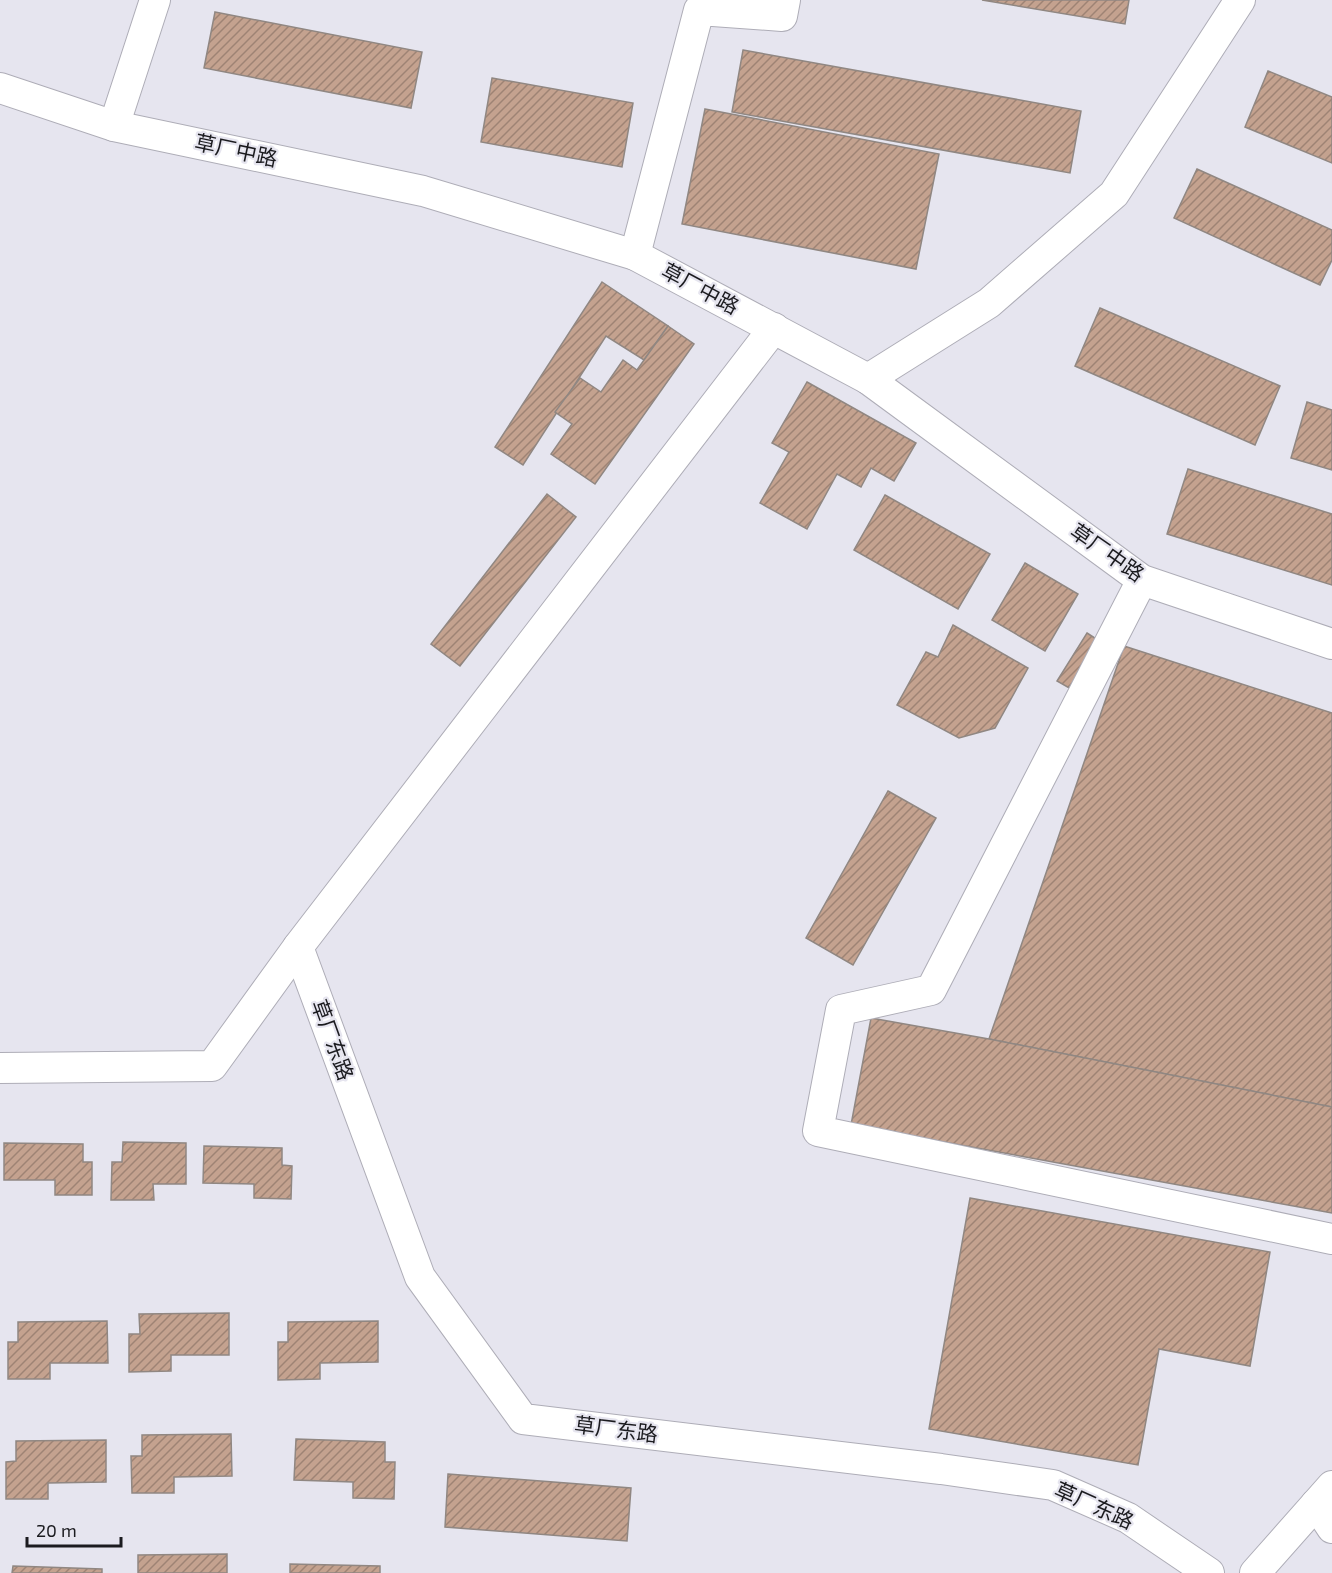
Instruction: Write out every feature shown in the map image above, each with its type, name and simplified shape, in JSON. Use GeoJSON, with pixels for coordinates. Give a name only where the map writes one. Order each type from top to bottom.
{"type":"FeatureCollection","features":[{"type":"Feature","properties":{"kind":"street"},"geometry":{"type":"LineString","coordinates":[[114,126],[155,0]]}},
{"type":"Feature","properties":{"kind":"street"},"geometry":{"type":"LineString","coordinates":[[634,255],[699,10],[782,16],[785,0]]}},
{"type":"Feature","properties":{"kind":"street"},"geometry":{"type":"LineString","coordinates":[[868,379],[989,303],[1114,194],[1240,0]]}},
{"type":"Feature","properties":{"kind":"street","name":"草厂中路"},"geometry":{"type":"LineString","coordinates":[[0,88],[114,126],[423,191],[634,255],[868,379],[1142,580],[1332,644]]}},
{"type":"Feature","properties":{"kind":"street"},"geometry":{"type":"LineString","coordinates":[[0,1068],[212,1066],[298,947],[774,328]]}},
{"type":"Feature","properties":{"kind":"street"},"geometry":{"type":"LineString","coordinates":[[1142,580],[931,990],[841,1010],[818,1131],[1332,1239]]}},
{"type":"Feature","properties":{"kind":"street","name":"草厂东路"},"geometry":{"type":"LineString","coordinates":[[298,947],[420,1277],[523,1419],[940,1468],[1053,1485],[1128,1518],[1209,1573]]}},
{"type":"Feature","properties":{"kind":"street"},"geometry":{"type":"LineString","coordinates":[[1256,1573],[1327,1506]]}},
{"type":"Feature","properties":{"kind":"building"},"geometry":{"type":"Polygon","coordinates":[[[982,0],[1129,0],[1125,24],[982,0]]]}},
{"type":"Feature","properties":{"kind":"building"},"geometry":{"type":"Polygon","coordinates":[[[215,12],[422,52],[411,108],[204,68],[215,12]]]}},
{"type":"Feature","properties":{"kind":"building"},"geometry":{"type":"Polygon","coordinates":[[[743,50],[1081,111],[1070,173],[732,112],[743,50]]]}},
{"type":"Feature","properties":{"kind":"building"},"geometry":{"type":"Polygon","coordinates":[[[1268,71],[1332,97],[1332,163],[1245,127],[1268,71]]]}},
{"type":"Feature","properties":{"kind":"building"},"geometry":{"type":"Polygon","coordinates":[[[492,78],[633,103],[622,167],[481,142],[492,78]]]}},
{"type":"Feature","properties":{"kind":"building"},"geometry":{"type":"Polygon","coordinates":[[[705,109],[939,154],[916,269],[682,224],[705,109]]]}},
{"type":"Feature","properties":{"kind":"building"},"geometry":{"type":"Polygon","coordinates":[[[1197,169],[1332,230],[1332,260],[1320,285],[1174,218],[1197,169]]]}},
{"type":"Feature","properties":{"kind":"building"},"geometry":{"type":"Polygon","coordinates":[[[602,282],[668,326],[644,360],[606,336],[523,465],[495,447],[602,282]]]}},
{"type":"Feature","properties":{"kind":"building"},"geometry":{"type":"Polygon","coordinates":[[[1100,308],[1280,386],[1255,445],[1075,366],[1100,308]]]}},
{"type":"Feature","properties":{"kind":"building"},"geometry":{"type":"Polygon","coordinates":[[[668,326],[694,344],[595,484],[551,454],[572,424],[555,412],[580,378],[601,392],[623,360],[637,370],[668,326]]]}},
{"type":"Feature","properties":{"kind":"building"},"geometry":{"type":"Polygon","coordinates":[[[807,382],[916,443],[894,481],[871,468],[861,487],[837,474],[807,529],[760,503],[789,452],[772,443],[807,382]]]}},
{"type":"Feature","properties":{"kind":"building"},"geometry":{"type":"Polygon","coordinates":[[[1307,402],[1332,410],[1332,470],[1291,458],[1307,402]]]}},
{"type":"Feature","properties":{"kind":"building"},"geometry":{"type":"Polygon","coordinates":[[[1188,469],[1332,514],[1332,585],[1167,534],[1188,469]]]}},
{"type":"Feature","properties":{"kind":"building"},"geometry":{"type":"Polygon","coordinates":[[[547,494],[576,517],[460,666],[431,644],[547,494]]]}},
{"type":"Feature","properties":{"kind":"building"},"geometry":{"type":"Polygon","coordinates":[[[885,495],[990,554],[958,609],[854,550],[885,495]]]}},
{"type":"Feature","properties":{"kind":"building"},"geometry":{"type":"Polygon","coordinates":[[[1025,563],[1078,594],[1045,651],[992,620],[1025,563]]]}},
{"type":"Feature","properties":{"kind":"building"},"geometry":{"type":"Polygon","coordinates":[[[953,625],[1028,668],[995,728],[959,738],[897,705],[926,652],[938,657],[953,625]]]}},
{"type":"Feature","properties":{"kind":"building"},"geometry":{"type":"Polygon","coordinates":[[[1087,633],[1101,642],[1071,689],[1057,681],[1087,633]]]}},
{"type":"Feature","properties":{"kind":"building"},"geometry":{"type":"Polygon","coordinates":[[[1124,646],[1332,713],[1332,1107],[989,1039],[1124,646]]]}},
{"type":"Feature","properties":{"kind":"building"},"geometry":{"type":"Polygon","coordinates":[[[888,791],[936,818],[853,965],[806,938],[888,791]]]}},
{"type":"Feature","properties":{"kind":"building"},"geometry":{"type":"Polygon","coordinates":[[[871,1018],[1332,1107],[1332,1213],[851,1125],[871,1018]]]}},
{"type":"Feature","properties":{"kind":"building"},"geometry":{"type":"Polygon","coordinates":[[[123,1142],[186,1143],[186,1184],[153,1184],[154,1200],[111,1200],[112,1162],[122,1162],[123,1142]]]}},
{"type":"Feature","properties":{"kind":"building"},"geometry":{"type":"Polygon","coordinates":[[[4,1143],[83,1144],[83,1162],[92,1162],[92,1195],[55,1195],[55,1180],[4,1180],[4,1143]]]}},
{"type":"Feature","properties":{"kind":"building"},"geometry":{"type":"Polygon","coordinates":[[[204,1146],[282,1148],[282,1165],[292,1166],[291,1199],[254,1198],[254,1184],[203,1183],[204,1146]]]}},
{"type":"Feature","properties":{"kind":"building"},"geometry":{"type":"Polygon","coordinates":[[[970,1198],[1270,1252],[1250,1366],[1159,1349],[1138,1465],[929,1429],[970,1198]]]}},
{"type":"Feature","properties":{"kind":"building"},"geometry":{"type":"Polygon","coordinates":[[[229,1313],[229,1355],[171,1355],[171,1371],[129,1372],[129,1334],[140,1334],[139,1314],[229,1313]]]}},
{"type":"Feature","properties":{"kind":"building"},"geometry":{"type":"Polygon","coordinates":[[[107,1321],[108,1363],[50,1363],[50,1379],[8,1379],[8,1342],[18,1342],[18,1322],[107,1321]]]}},
{"type":"Feature","properties":{"kind":"building"},"geometry":{"type":"Polygon","coordinates":[[[378,1321],[378,1362],[320,1363],[320,1379],[278,1380],[278,1342],[288,1342],[288,1322],[378,1321]]]}},
{"type":"Feature","properties":{"kind":"building"},"geometry":{"type":"Polygon","coordinates":[[[231,1434],[232,1476],[174,1477],[174,1493],[132,1493],[131,1456],[142,1456],[142,1435],[231,1434]]]}},
{"type":"Feature","properties":{"kind":"building"},"geometry":{"type":"Polygon","coordinates":[[[296,1439],[385,1442],[385,1462],[395,1462],[394,1499],[353,1498],[353,1482],[294,1480],[296,1439]]]}},
{"type":"Feature","properties":{"kind":"building"},"geometry":{"type":"Polygon","coordinates":[[[106,1440],[106,1482],[48,1483],[48,1499],[6,1499],[6,1462],[16,1461],[16,1441],[106,1440]]]}},
{"type":"Feature","properties":{"kind":"building"},"geometry":{"type":"Polygon","coordinates":[[[448,1474],[631,1488],[627,1541],[445,1527],[448,1474]]]}},
{"type":"Feature","properties":{"kind":"building"},"geometry":{"type":"Polygon","coordinates":[[[227,1554],[227,1573],[138,1573],[138,1555],[227,1554]]]}},
{"type":"Feature","properties":{"kind":"building"},"geometry":{"type":"Polygon","coordinates":[[[290,1564],[380,1566],[380,1573],[290,1573],[290,1564]]]}},
{"type":"Feature","properties":{"kind":"building"},"geometry":{"type":"Polygon","coordinates":[[[13,1566],[102,1569],[102,1573],[12,1573],[13,1566]]]}}]}
